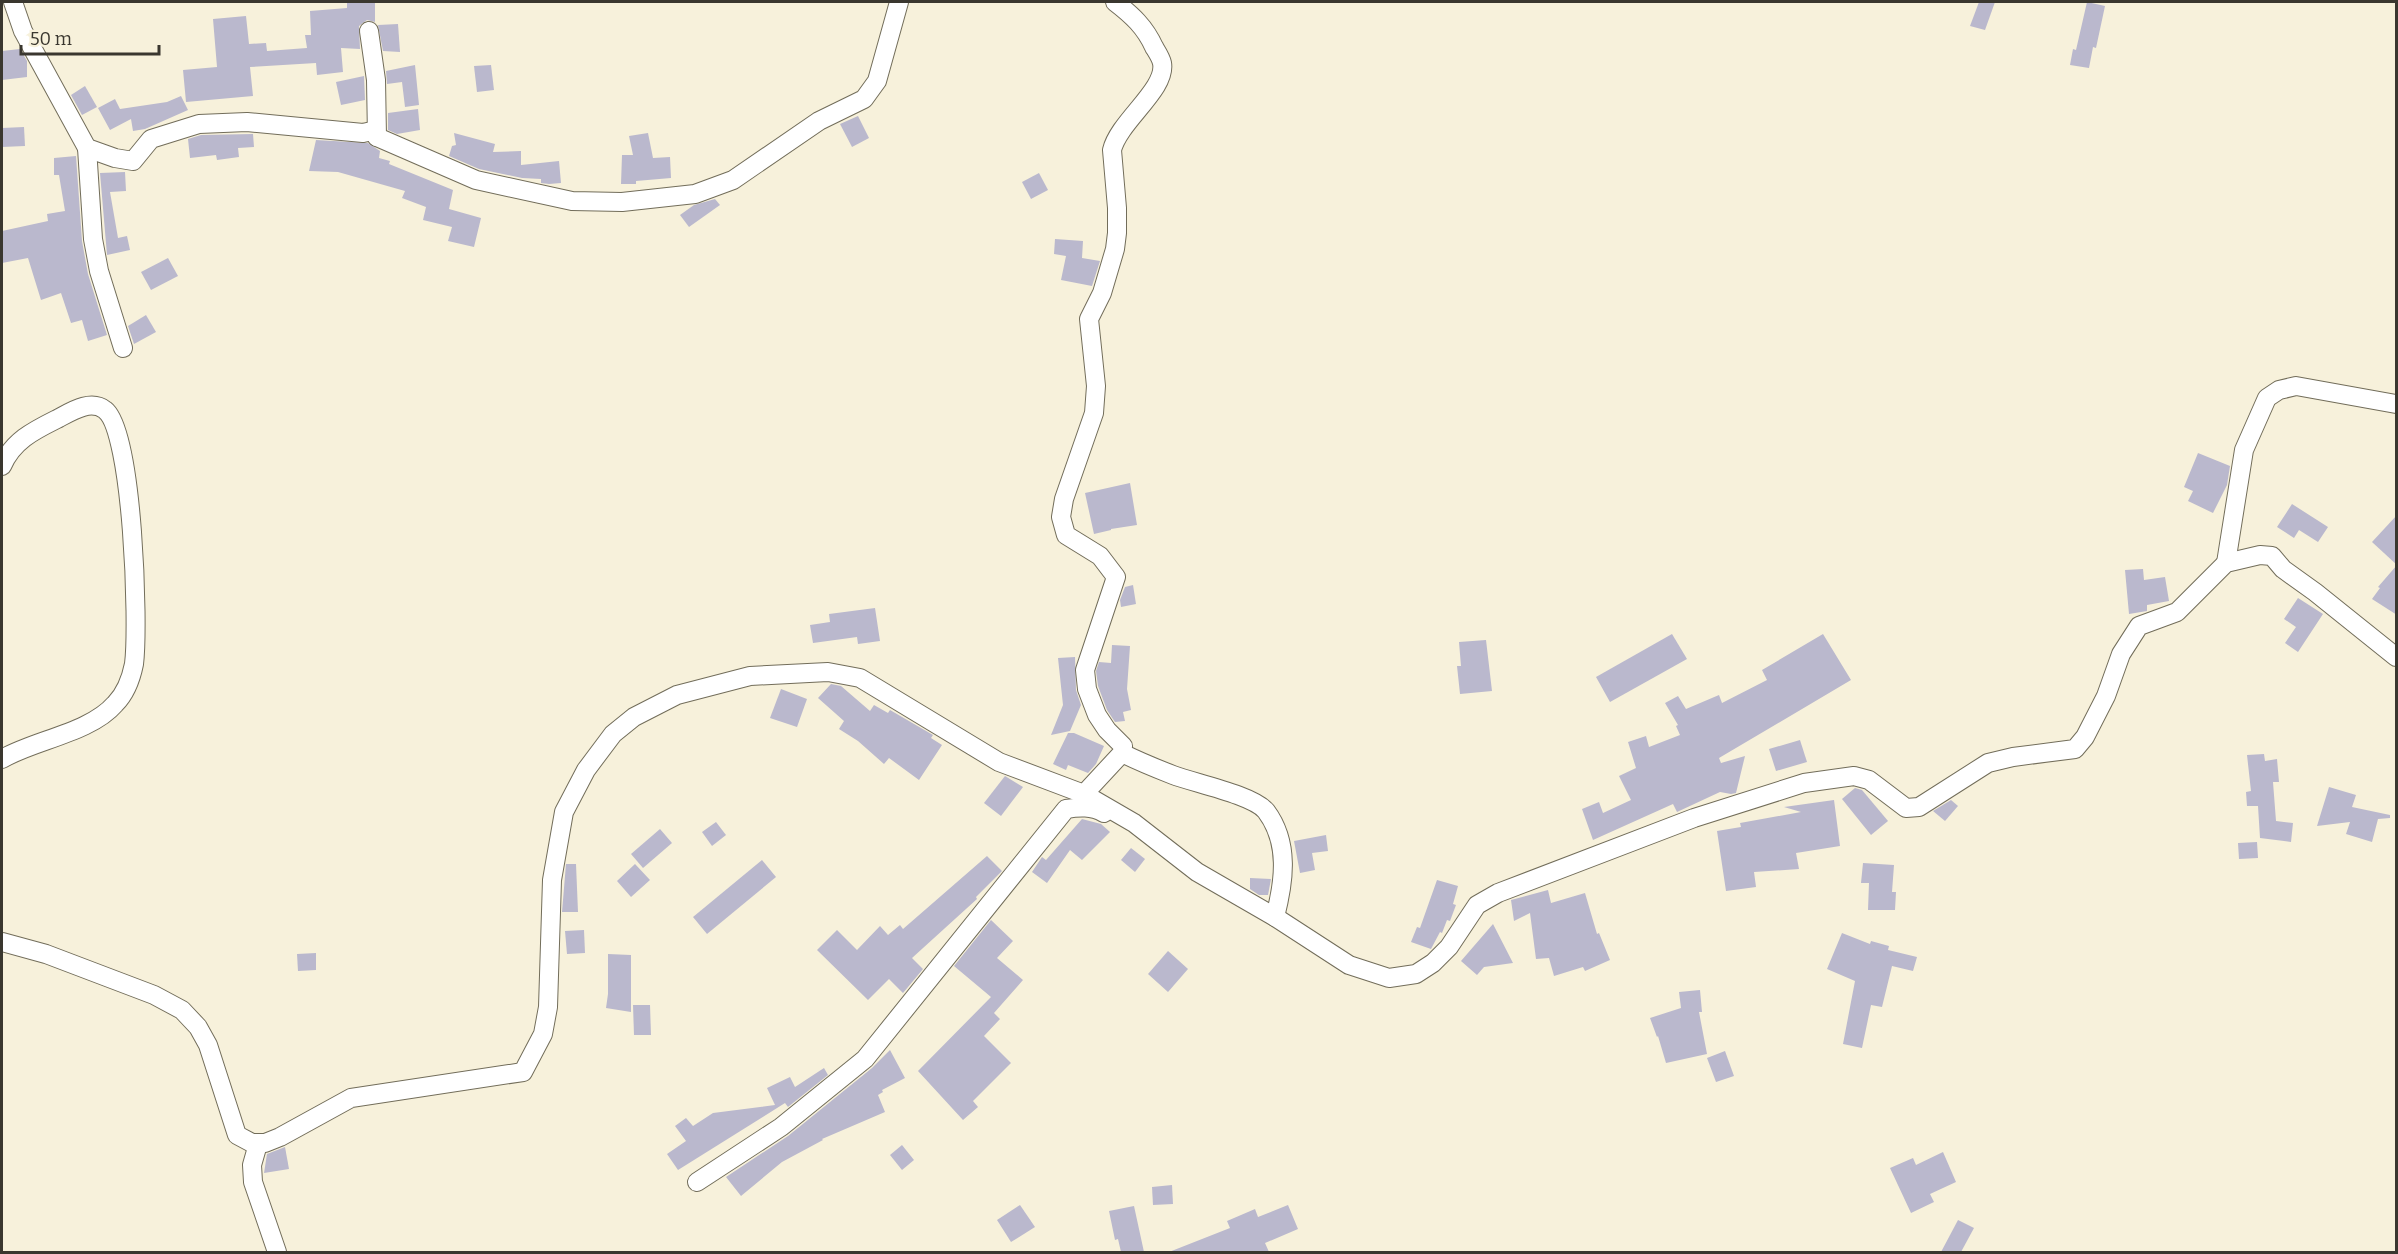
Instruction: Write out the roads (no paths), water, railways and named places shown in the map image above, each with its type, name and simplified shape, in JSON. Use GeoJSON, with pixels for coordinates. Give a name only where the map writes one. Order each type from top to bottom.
{"type":"FeatureCollection","features":[{"type":"Feature","properties":{"kind":"street"},"geometry":{"type":"LineString","coordinates":[[13,2],[23,31],[87,148],[93,239],[99,271],[123,348]]}},
{"type":"Feature","properties":{"kind":"street"},"geometry":{"type":"LineString","coordinates":[[377,137],[476,180],[572,201],[622,202],[695,194],[733,180],[819,121],[864,99],[877,81],[899,2]]}},
{"type":"Feature","properties":{"kind":"street"},"geometry":{"type":"LineString","coordinates":[[1084,794],[1122,753],[1123,746],[1107,730],[1090,700],[1085,670],[1116,577],[1100,556],[1066,535],[1061,517],[1064,499],[1094,413],[1096,386],[1089,319],[1102,293],[1115,249],[1117,208],[1112,150],[1129,118],[1160,81],[1162,71],[1161,60],[1147,33],[1129,12],[1115,2]]}},
{"type":"Feature","properties":{"kind":"street"},"geometry":{"type":"LineString","coordinates":[[369,30],[376,80],[377,137]]}},
{"type":"Feature","properties":{"kind":"street"},"geometry":{"type":"LineString","coordinates":[[87,148],[115,158],[133,161],[151,139],[199,124],[247,123],[363,133],[376,130],[377,137]]}},
{"type":"Feature","properties":{"kind":"street"},"geometry":{"type":"LineString","coordinates":[[2226,563],[2244,450],[2267,398],[2280,390],[2296,386],[2397,404]]}},
{"type":"Feature","properties":{"kind":"street"},"geometry":{"type":"LineString","coordinates":[[2,466],[5,457],[18,441],[30,432],[74,410],[94,405],[106,410],[110,415],[122,451],[132,526],[135,641],[130,679],[126,691],[114,706],[99,717],[54,738],[15,751],[2,759]]}},
{"type":"Feature","properties":{"kind":"street"},"geometry":{"type":"LineString","coordinates":[[2,942],[46,954],[154,994],[182,1010],[198,1027],[208,1045],[234,1130],[241,1139],[258,1144],[280,1137],[351,1098],[524,1072],[543,1034],[548,1007],[552,880],[564,812],[586,770],[613,734],[634,717],[677,695],[750,676],[828,672],[860,678],[999,762],[1084,794],[1143,830],[1197,872],[1349,965],[1389,978],[1416,974],[1433,963],[1449,947],[1477,905],[1498,893],[1694,818],[1804,783],[1854,776],[1869,780],[1906,808],[1919,807],[1989,763],[2013,757],[2075,749],[2085,737],[2106,696],[2121,654],[2133,633],[2139,626],[2177,612],[2226,563],[2260,555],[2272,556],[2283,569],[2397,657]]}},
{"type":"Feature","properties":{"kind":"street"},"geometry":{"type":"LineString","coordinates":[[1122,753],[1173,775],[1251,801],[1265,810],[1276,829],[1283,855],[1284,879],[1275,918]]}},
{"type":"Feature","properties":{"kind":"street"},"geometry":{"type":"LineString","coordinates":[[697,1182],[782,1127],[865,1059],[1066,809],[1079,807],[1097,809],[1121,823],[1143,830]]}},
{"type":"Feature","properties":{"kind":"street"},"geometry":{"type":"LineString","coordinates":[[258,1144],[252,1165],[253,1182],[277,1252]]}}]}
